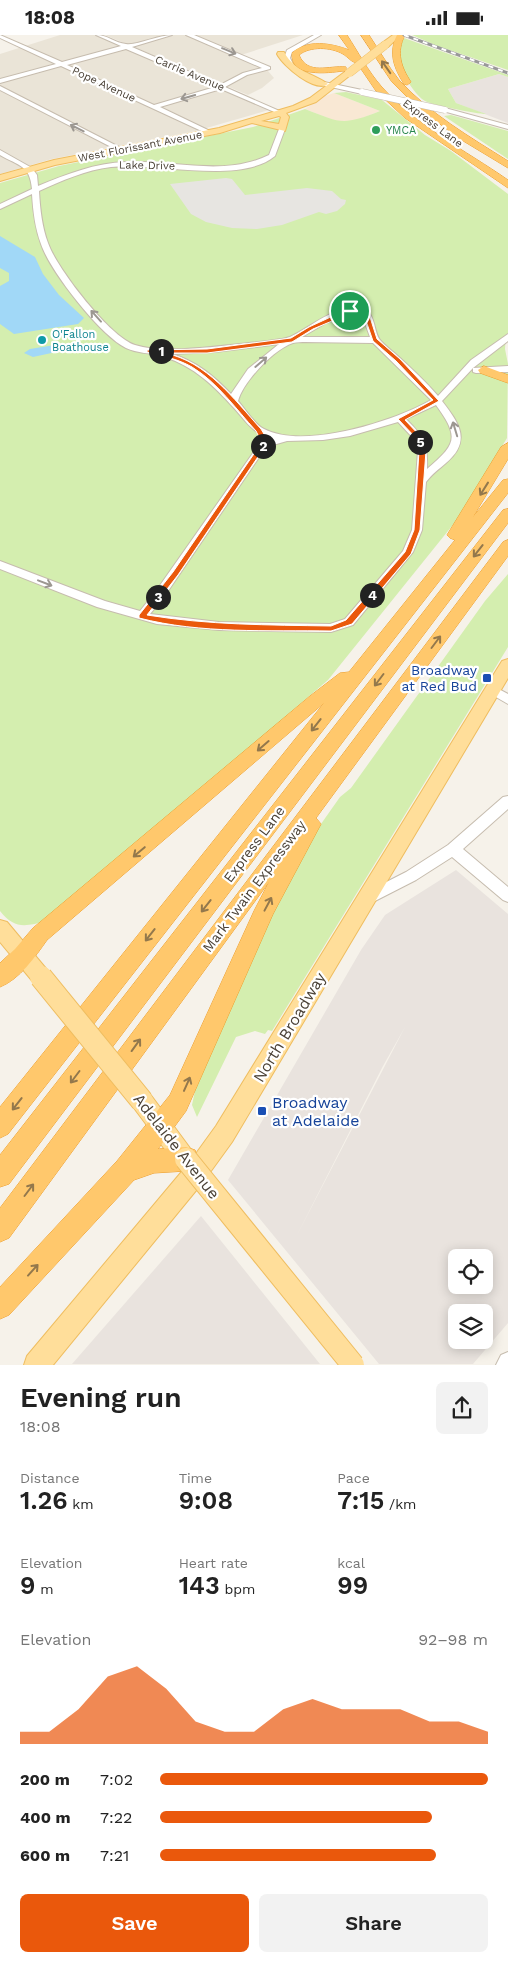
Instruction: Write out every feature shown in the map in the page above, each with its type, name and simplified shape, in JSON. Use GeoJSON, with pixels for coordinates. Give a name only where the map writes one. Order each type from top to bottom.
{"type":"FeatureCollection","features":[{"type":"Feature","properties":{"kind":"highway"},"geometry":{"type":"LineString","coordinates":[[281,55],[290,47],[311,38],[326,35]]}},
{"type":"Feature","properties":{"kind":"highway"},"geometry":{"type":"LineString","coordinates":[[343,35],[362,66],[378,87],[409,117],[507,182]]}},
{"type":"Feature","properties":{"kind":"highway","name":"Express Lane"},"geometry":{"type":"LineString","coordinates":[[353,35],[385,82],[410,107],[507,182]]}},
{"type":"Feature","properties":{"kind":"highway"},"geometry":{"type":"LineString","coordinates":[[365,35],[395,80],[432,115],[508,165]]}},
{"type":"Feature","properties":{"kind":"highway"},"geometry":{"type":"LineString","coordinates":[[400,35],[395,46],[399,68],[432,115]]}},
{"type":"Feature","properties":{"kind":"highway"},"geometry":{"type":"LineString","coordinates":[[345,72],[306,69],[298,62],[295,55],[305,49],[335,48],[348,53],[362,66]]}},
{"type":"Feature","properties":{"kind":"highway"},"geometry":{"type":"LineString","coordinates":[[484,370],[508,379]]}},
{"type":"Feature","properties":{"kind":"highway"},"geometry":{"type":"LineString","coordinates":[[431,580],[460,526],[508,447]]}},
{"type":"Feature","properties":{"kind":"highway"},"geometry":{"type":"LineString","coordinates":[[0,1126],[508,483]]}},
{"type":"Feature","properties":{"kind":"highway","name":"Express Lane"},"geometry":{"type":"LineString","coordinates":[[0,1175],[508,513]]}},
{"type":"Feature","properties":{"kind":"highway","name":"Mark Twain Expressway"},"geometry":{"type":"LineString","coordinates":[[0,1229],[508,545]]}},
{"type":"Feature","properties":{"kind":"highway"},"geometry":{"type":"LineString","coordinates":[[0,977],[23,957],[40,934],[316,700],[368,660]]}},
{"type":"Feature","properties":{"kind":"highway"},"geometry":{"type":"LineString","coordinates":[[0,1307],[126,1170],[178,1103],[264,911],[334,779]]}},
{"type":"Feature","properties":{"kind":"highway"},"geometry":{"type":"LineString","coordinates":[[126,1170],[154,1161],[191,1167]]}},
{"type":"Feature","properties":{"kind":"main road","name":"West Florissant Avenue"},"geometry":{"type":"LineString","coordinates":[[280,113],[328,85],[385,39],[400,35]]}},
{"type":"Feature","properties":{"kind":"main road"},"geometry":{"type":"LineString","coordinates":[[281,55],[292,68],[301,84]]}},
{"type":"Feature","properties":{"kind":"main road"},"geometry":{"type":"LineString","coordinates":[[292,68],[308,78],[328,85]]}},
{"type":"Feature","properties":{"kind":"main road","name":"West Florissant Avenue"},"geometry":{"type":"LineString","coordinates":[[0,179],[30,169],[246,123],[296,108],[318,96],[328,85]]}},
{"type":"Feature","properties":{"kind":"main road"},"geometry":{"type":"LineString","coordinates":[[292,106],[298,97]]}},
{"type":"Feature","properties":{"kind":"main road"},"geometry":{"type":"LineString","coordinates":[[246,123],[272,124],[282,129],[285,117],[280,113]]}},
{"type":"Feature","properties":{"kind":"main road","name":"North Broadway"},"geometry":{"type":"LineString","coordinates":[[36,1365],[191,1167],[224,1134],[366,899],[501,695],[508,665]]}},
{"type":"Feature","properties":{"kind":"main road","name":"Adelaide Avenue"},"geometry":{"type":"LineString","coordinates":[[0,928],[142,1101],[191,1167],[352,1365]]}},
{"type":"Feature","properties":{"kind":"street","name":"Carrie Avenue"},"geometry":{"type":"LineString","coordinates":[[99,35],[280,113]]}},
{"type":"Feature","properties":{"kind":"street"},"geometry":{"type":"LineString","coordinates":[[0,81],[170,35]]}},
{"type":"Feature","properties":{"kind":"street"},"geometry":{"type":"LineString","coordinates":[[154,107],[222,87],[245,74],[268,68],[189,35]]}},
{"type":"Feature","properties":{"kind":"street"},"geometry":{"type":"LineString","coordinates":[[292,68],[288,53],[318,35]]}},
{"type":"Feature","properties":{"kind":"street","name":"Pope Avenue"},"geometry":{"type":"LineString","coordinates":[[0,36],[208,132]]}},
{"type":"Feature","properties":{"kind":"street"},"geometry":{"type":"LineString","coordinates":[[345,72],[345,84],[357,91]]}},
{"type":"Feature","properties":{"kind":"street"},"geometry":{"type":"LineString","coordinates":[[328,85],[445,110],[508,127]]}},
{"type":"Feature","properties":{"kind":"street"},"geometry":{"type":"LineString","coordinates":[[0,88],[121,150]]}},
{"type":"Feature","properties":{"kind":"street"},"geometry":{"type":"LineString","coordinates":[[318,96],[335,92],[357,91]]}},
{"type":"Feature","properties":{"kind":"street","name":"Lake Drive"},"geometry":{"type":"LineString","coordinates":[[0,207],[73,174],[119,164],[224,168],[252,165],[272,155],[282,129]]}},
{"type":"Feature","properties":{"kind":"street"},"geometry":{"type":"LineString","coordinates":[[0,152],[30,169],[34,175],[39,230],[44,246],[58,271],[98,318],[122,342],[136,348],[172,356],[193,365],[209,376],[259,430],[264,439],[263,445],[175,573],[142,616]]}},
{"type":"Feature","properties":{"kind":"street"},"geometry":{"type":"LineString","coordinates":[[233,402],[242,383],[255,367],[281,345],[332,318],[350,311],[362,311],[366,314],[375,340],[398,360],[436,401],[451,419],[456,430],[457,438],[451,453],[427,472],[422,480]]}},
{"type":"Feature","properties":{"kind":"street"},"geometry":{"type":"LineString","coordinates":[[263,445],[289,438],[338,435],[401,419],[436,401],[475,361],[508,337]]}},
{"type":"Feature","properties":{"kind":"street"},"geometry":{"type":"LineString","coordinates":[[149,351],[213,351],[292,340],[346,338],[375,340]]}},
{"type":"Feature","properties":{"kind":"street"},"geometry":{"type":"LineString","coordinates":[[466,371],[508,369]]}},
{"type":"Feature","properties":{"kind":"street"},"geometry":{"type":"LineString","coordinates":[[0,565],[101,604],[142,616],[186,624],[331,628],[343,625],[349,622],[408,552],[417,530],[423,451],[421,443],[413,430],[401,419]]}},
{"type":"Feature","properties":{"kind":"street"},"geometry":{"type":"LineString","coordinates":[[259,430],[268,435],[289,438]]}},
{"type":"Feature","properties":{"kind":"street"},"geometry":{"type":"LineString","coordinates":[[366,899],[411,876],[453,849],[508,801]]}},
{"type":"Feature","properties":{"kind":"street"},"geometry":{"type":"LineString","coordinates":[[453,849],[508,896]]}},
{"type":"Feature","properties":{"kind":"street","name":"Adelaide Avenue"},"geometry":{"type":"LineString","coordinates":[[191,1167],[344,1365]]}},
{"type":"Feature","properties":{"kind":"shaded area"},"geometry":{"type":"Polygon","coordinates":[[[60,35],[95,35],[269,110],[196,131],[52,159],[0,174],[0,54],[60,35]]]}},
{"type":"Feature","properties":{"kind":"shaded area"},"geometry":{"type":"Polygon","coordinates":[[[105,35],[303,35],[238,56],[268,71],[274,78],[262,88],[248,95],[105,35]]]}},
{"type":"Feature","properties":{"kind":"shaded area"},"geometry":{"type":"Polygon","coordinates":[[[499,74],[508,77],[508,123],[456,103],[448,89],[499,74]]]}},
{"type":"Feature","properties":{"kind":"shaded area"},"geometry":{"type":"Polygon","coordinates":[[[334,93],[380,111],[345,125],[305,109],[325,96],[334,93]]]}},
{"type":"Feature","properties":{"kind":"shaded area"},"geometry":{"type":"Polygon","coordinates":[[[232,179],[245,195],[307,188],[332,191],[341,199],[346,200],[345,204],[337,211],[326,214],[319,212],[282,225],[257,229],[232,228],[206,222],[191,214],[170,184],[232,179]]]}},
{"type":"Feature","properties":{"kind":"shaded area"},"geometry":{"type":"Polygon","coordinates":[[[456,870],[508,914],[508,1323],[493,1341],[493,1304],[448,1304],[448,1349],[486,1349],[473,1364],[379,1364],[228,1180],[361,950],[385,915],[456,870]],[[405,1027],[383,1066],[296,1237],[405,1027]]]}},
{"type":"Feature","properties":{"kind":"shaded area"},"geometry":{"type":"Polygon","coordinates":[[[201,1216],[320,1364],[72,1364],[201,1216]]]}},
{"type":"Feature","properties":{"kind":"green space"},"geometry":{"type":"Polygon","coordinates":[[[412,35],[508,35],[508,70],[435,45],[412,35]]]}},
{"type":"Feature","properties":{"kind":"green space"},"geometry":{"type":"Polygon","coordinates":[[[404,38],[508,75],[508,77],[499,74],[448,89],[456,103],[486,114],[436,105],[425,101],[419,96],[408,81],[400,62],[398,52],[404,38]]]}},
{"type":"Feature","properties":{"kind":"green space"},"geometry":{"type":"Polygon","coordinates":[[[346,92],[382,100],[425,135],[451,151],[508,194],[508,333],[506,335],[505,349],[508,364],[507,438],[460,516],[328,680],[47,921],[27,925],[16,924],[5,917],[0,911],[0,183],[59,166],[253,127],[305,109],[342,121],[357,119],[380,111],[334,93],[346,92]]]}},
{"type":"Feature","properties":{"kind":"green space"},"geometry":{"type":"Polygon","coordinates":[[[451,115],[508,131],[508,159],[444,116],[451,115]]]}},
{"type":"Feature","properties":{"kind":"green space"},"geometry":{"type":"Polygon","coordinates":[[[508,574],[508,647],[272,1031],[268,1030],[265,1034],[255,1031],[236,1037],[197,1117],[192,1105],[199,1072],[253,944],[309,841],[340,797],[351,788],[485,601],[508,574]]]}},
{"type":"Feature","properties":{"kind":"water"},"geometry":{"type":"Polygon","coordinates":[[[0,236],[35,257],[43,274],[59,295],[84,318],[78,324],[14,334],[0,324],[0,286],[9,281],[9,273],[0,268],[0,236]]]}},
{"type":"Feature","properties":{"kind":"water"},"geometry":{"type":"Polygon","coordinates":[[[61,344],[69,345],[70,349],[33,357],[24,353],[30,349],[61,344]]]}},
{"type":"Feature","properties":{"kind":"railway"},"geometry":{"type":"LineString","coordinates":[[404,35],[508,73]]}},
{"type":"Feature","properties":{"kind":"place","name":"YMCA"},"geometry":{"type":"Point","coordinates":[376,130]}},
{"type":"Feature","properties":{"kind":"place","name":"O'Fallon Boathouse"},"geometry":{"type":"Point","coordinates":[42,340]}},
{"type":"Feature","properties":{"kind":"place","name":"Broadway at Red Bud"},"geometry":{"type":"Point","coordinates":[487,678]}},
{"type":"Feature","properties":{"kind":"place","name":"Broadway at Adelaide"},"geometry":{"type":"Point","coordinates":[262,1111]}},
{"type":"Feature","properties":{"kind":"route"},"geometry":{"type":"LineString","coordinates":[[357,310],[366,314],[375,340],[398,360],[436,401],[401,419],[418,437],[423,451],[417,530],[408,552],[349,622],[331,628],[186,624],[142,616],[175,573],[263,445],[264,439],[259,430],[209,376],[193,365],[172,356],[149,351],[207,351],[292,340],[311,328],[350,311],[357,310]]}}]}
